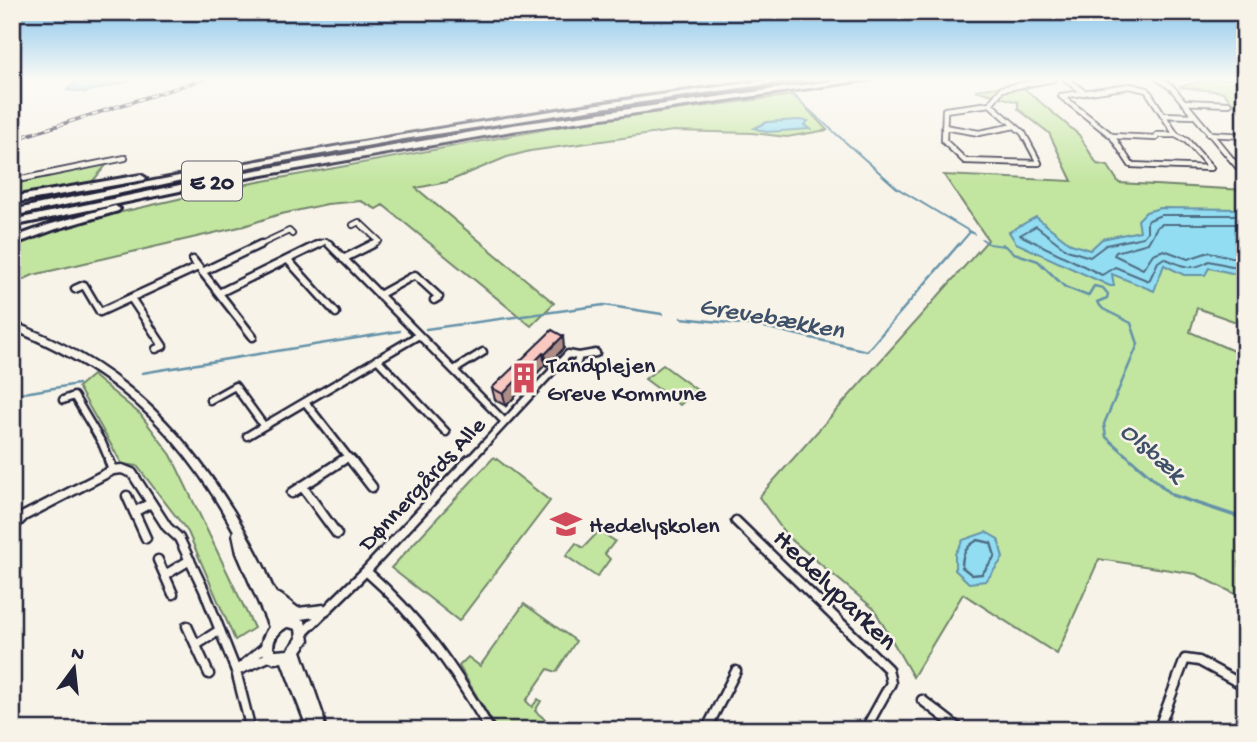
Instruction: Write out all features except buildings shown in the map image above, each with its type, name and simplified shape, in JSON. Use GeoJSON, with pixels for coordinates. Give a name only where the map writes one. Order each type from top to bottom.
{"type":"FeatureCollection","features":[{"type":"Feature","properties":{"kind":"highway","name":"E 20"},"geometry":{"type":"LineString","coordinates":[[12,213],[307,153],[549,114]]}},
{"type":"Feature","properties":{"kind":"highway","name":"E 20"},"geometry":{"type":"LineString","coordinates":[[12,223],[218,180],[608,114]]}},
{"type":"Feature","properties":{"kind":"highway"},"geometry":{"type":"LineString","coordinates":[[12,242],[52,227],[113,210],[413,145]]}},
{"type":"Feature","properties":{"kind":"highway"},"geometry":{"type":"LineString","coordinates":[[12,200],[272,155],[307,153]]}},
{"type":"Feature","properties":{"kind":"street"},"geometry":{"type":"LineString","coordinates":[[945,114],[944,141],[965,161],[1039,163],[1023,133],[1001,114]]}},
{"type":"Feature","properties":{"kind":"street"},"geometry":{"type":"LineString","coordinates":[[1083,114],[1112,136],[1131,164],[1211,168],[1187,141],[1176,135],[1163,115]]}},
{"type":"Feature","properties":{"kind":"street"},"geometry":{"type":"LineString","coordinates":[[1192,114],[1238,167],[1245,168]]}},
{"type":"Feature","properties":{"kind":"street"},"geometry":{"type":"LineString","coordinates":[[1163,115],[1194,116]]}},
{"type":"Feature","properties":{"kind":"street"},"geometry":{"type":"LineString","coordinates":[[944,127],[979,133],[1015,126]]}},
{"type":"Feature","properties":{"kind":"street"},"geometry":{"type":"LineString","coordinates":[[1209,134],[1245,136]]}},
{"type":"Feature","properties":{"kind":"street"},"geometry":{"type":"LineString","coordinates":[[1112,136],[1156,138],[1157,135],[1176,135]]}},
{"type":"Feature","properties":{"kind":"street"},"geometry":{"type":"LineString","coordinates":[[12,181],[125,158]]}},
{"type":"Feature","properties":{"kind":"street"},"geometry":{"type":"LineString","coordinates":[[343,259],[379,241],[359,222],[353,225]]}},
{"type":"Feature","properties":{"kind":"street"},"geometry":{"type":"LineString","coordinates":[[75,289],[83,285],[100,312],[289,231],[292,234]]}},
{"type":"Feature","properties":{"kind":"street","name":"Dønnergårds Alle"},"geometry":{"type":"LineString","coordinates":[[219,293],[326,241],[505,422]]}},
{"type":"Feature","properties":{"kind":"street"},"geometry":{"type":"LineString","coordinates":[[192,260],[253,337]]}},
{"type":"Feature","properties":{"kind":"street"},"geometry":{"type":"LineString","coordinates":[[288,260],[336,313]]}},
{"type":"Feature","properties":{"kind":"street"},"geometry":{"type":"LineString","coordinates":[[379,295],[415,275],[439,297],[434,300]]}},
{"type":"Feature","properties":{"kind":"street"},"geometry":{"type":"LineString","coordinates":[[131,298],[163,346],[156,349]]}},
{"type":"Feature","properties":{"kind":"street"},"geometry":{"type":"LineString","coordinates":[[12,325],[72,353],[122,386],[177,440],[203,474],[250,548],[272,595],[280,625],[269,651],[236,671]]}},
{"type":"Feature","properties":{"kind":"street"},"geometry":{"type":"LineString","coordinates":[[247,436],[419,335]]}},
{"type":"Feature","properties":{"kind":"street"},"geometry":{"type":"LineString","coordinates":[[454,370],[483,352]]}},
{"type":"Feature","properties":{"kind":"street","name":"Dønnergårds Alle"},"geometry":{"type":"LineString","coordinates":[[303,628],[366,571],[568,354],[579,356],[596,353]]}},
{"type":"Feature","properties":{"kind":"street","name":"Dønnergårds Alle"},"geometry":{"type":"LineString","coordinates":[[558,365],[576,366],[579,356]]}},
{"type":"Feature","properties":{"kind":"street","name":"Dønnergårds Alle"},"geometry":{"type":"LineString","coordinates":[[377,359],[446,432]]}},
{"type":"Feature","properties":{"kind":"street"},"geometry":{"type":"LineString","coordinates":[[210,400],[235,386],[264,426]]}},
{"type":"Feature","properties":{"kind":"street"},"geometry":{"type":"LineString","coordinates":[[63,400],[74,397],[102,443],[113,470]]}},
{"type":"Feature","properties":{"kind":"street","name":"Dønnergårds Alle"},"geometry":{"type":"LineString","coordinates":[[305,402],[372,488]]}},
{"type":"Feature","properties":{"kind":"street"},"geometry":{"type":"LineString","coordinates":[[292,493],[348,457]]}},
{"type":"Feature","properties":{"kind":"street"},"geometry":{"type":"LineString","coordinates":[[12,528],[24,516],[113,470],[122,469],[132,473],[167,527],[179,538],[190,560],[236,671],[251,730]]}},
{"type":"Feature","properties":{"kind":"street","name":"Dønnergårds Alle"},"geometry":{"type":"LineString","coordinates":[[302,486],[337,534]]}},
{"type":"Feature","properties":{"kind":"street"},"geometry":{"type":"LineString","coordinates":[[127,496],[146,538]]}},
{"type":"Feature","properties":{"kind":"street"},"geometry":{"type":"LineString","coordinates":[[134,512],[151,503]]}},
{"type":"Feature","properties":{"kind":"street","name":"Hedelyparken"},"geometry":{"type":"LineString","coordinates":[[736,521],[888,669],[891,683],[864,730]]}},
{"type":"Feature","properties":{"kind":"street"},"geometry":{"type":"LineString","coordinates":[[236,526],[242,553],[280,625]]}},
{"type":"Feature","properties":{"kind":"street"},"geometry":{"type":"LineString","coordinates":[[158,560],[173,594]]}},
{"type":"Feature","properties":{"kind":"street"},"geometry":{"type":"LineString","coordinates":[[165,575],[190,560]]}},
{"type":"Feature","properties":{"kind":"street","name":"Dønnergårds Alle"},"geometry":{"type":"LineString","coordinates":[[366,571],[440,646],[490,730]]}},
{"type":"Feature","properties":{"kind":"street"},"geometry":{"type":"LineString","coordinates":[[272,595],[290,612],[296,614],[324,611]]}},
{"type":"Feature","properties":{"kind":"street"},"geometry":{"type":"LineString","coordinates":[[280,625],[294,621],[303,628],[303,640],[291,654]]}},
{"type":"Feature","properties":{"kind":"street"},"geometry":{"type":"LineString","coordinates":[[187,626],[209,674]]}},
{"type":"Feature","properties":{"kind":"street"},"geometry":{"type":"LineString","coordinates":[[196,645],[220,630]]}},
{"type":"Feature","properties":{"kind":"street"},"geometry":{"type":"LineString","coordinates":[[269,651],[291,654]]}},
{"type":"Feature","properties":{"kind":"street"},"geometry":{"type":"LineString","coordinates":[[291,654],[317,730]]}},
{"type":"Feature","properties":{"kind":"street"},"geometry":{"type":"LineString","coordinates":[[1158,730],[1185,659],[1199,661],[1245,686]]}},
{"type":"Feature","properties":{"kind":"street"},"geometry":{"type":"LineString","coordinates":[[706,730],[736,671]]}},
{"type":"Feature","properties":{"kind":"street"},"geometry":{"type":"LineString","coordinates":[[922,700],[961,730]]}},
{"type":"Feature","properties":{"kind":"green space"},"geometry":{"type":"Polygon","coordinates":[[[649,114],[812,114],[827,130],[787,137],[752,133],[673,131],[530,151],[507,157],[447,182],[416,188],[554,303],[531,326],[383,205],[376,209],[361,201],[327,204],[277,215],[244,226],[33,275],[12,285],[12,247],[27,239],[87,220],[226,188],[591,121],[649,114]]]}},
{"type":"Feature","properties":{"kind":"green space"},"geometry":{"type":"Polygon","coordinates":[[[1024,114],[1054,114],[1079,135],[1097,164],[1108,166],[1119,183],[1245,190],[1245,325],[1197,308],[1190,332],[1245,356],[1245,599],[1196,574],[1099,559],[1057,654],[963,594],[913,677],[874,609],[787,536],[759,497],[988,240],[944,175],[1072,181],[1049,133],[1024,114]]]}},
{"type":"Feature","properties":{"kind":"green space"},"geometry":{"type":"Polygon","coordinates":[[[107,164],[92,182],[12,196],[12,183],[107,164]]]}},
{"type":"Feature","properties":{"kind":"green space"},"geometry":{"type":"Polygon","coordinates":[[[663,365],[697,390],[680,405],[645,379],[663,365]]]}},
{"type":"Feature","properties":{"kind":"green space"},"geometry":{"type":"Polygon","coordinates":[[[92,375],[140,414],[171,455],[254,628],[235,640],[188,532],[137,466],[122,464],[78,387],[92,375]]]}},
{"type":"Feature","properties":{"kind":"green space"},"geometry":{"type":"Polygon","coordinates":[[[494,457],[550,501],[459,621],[391,568],[494,457]]]}},
{"type":"Feature","properties":{"kind":"green space"},"geometry":{"type":"Polygon","coordinates":[[[599,531],[615,541],[605,554],[610,559],[597,577],[566,556],[576,543],[583,548],[599,531]]]}},
{"type":"Feature","properties":{"kind":"green space"},"geometry":{"type":"Polygon","coordinates":[[[524,604],[576,641],[556,672],[548,669],[526,701],[532,707],[538,699],[541,701],[535,711],[546,720],[540,730],[497,730],[459,666],[468,657],[480,666],[524,604]]]}},
{"type":"Feature","properties":{"kind":"water"},"geometry":{"type":"Polygon","coordinates":[[[808,121],[804,125],[810,129],[766,132],[754,128],[767,122],[808,121]]]}},
{"type":"Feature","properties":{"kind":"water"},"geometry":{"type":"Polygon","coordinates":[[[1160,208],[1245,209],[1245,276],[1209,268],[1205,275],[1184,275],[1164,265],[1154,291],[1112,274],[1114,286],[1110,286],[1016,243],[1009,232],[1036,217],[1071,244],[1090,250],[1102,239],[1140,231],[1138,220],[1146,212],[1160,208]]]}},
{"type":"Feature","properties":{"kind":"water"},"geometry":{"type":"Polygon","coordinates":[[[986,532],[998,539],[1003,558],[986,581],[969,583],[955,570],[955,554],[963,540],[986,532]]]}},
{"type":"Feature","properties":{"kind":"waterway","name":"Olsbæk"},"geometry":{"type":"LineString","coordinates":[[813,114],[897,188],[974,234]]}},
{"type":"Feature","properties":{"kind":"waterway","name":"Grevebækken"},"geometry":{"type":"LineString","coordinates":[[958,246],[970,232]]}},
{"type":"Feature","properties":{"kind":"waterway","name":"Olsbæk"},"geometry":{"type":"LineString","coordinates":[[982,239],[989,244],[1004,246]]}},
{"type":"Feature","properties":{"kind":"waterway","name":"Grevebækken"},"geometry":{"type":"LineString","coordinates":[[681,318],[760,326],[867,351],[959,244]]}},
{"type":"Feature","properties":{"kind":"waterway","name":"Olsbæk"},"geometry":{"type":"LineString","coordinates":[[1002,244],[1014,253],[1038,261],[1065,287],[1088,296],[1094,286],[1103,288],[1108,294],[1107,298],[1097,302],[1103,309],[1131,323],[1138,344],[1104,424],[1106,437],[1134,462]]}},
{"type":"Feature","properties":{"kind":"waterway","name":"Grevebækken"},"geometry":{"type":"LineString","coordinates":[[426,329],[604,305],[662,314]]}},
{"type":"Feature","properties":{"kind":"waterway","name":"Grevebækken"},"geometry":{"type":"LineString","coordinates":[[142,373],[400,331]]}},
{"type":"Feature","properties":{"kind":"waterway","name":"Grevebækken"},"geometry":{"type":"LineString","coordinates":[[12,395],[78,384]]}},
{"type":"Feature","properties":{"kind":"waterway","name":"Olsbæk"},"geometry":{"type":"LineString","coordinates":[[1132,460],[1172,495],[1245,519]]}},
{"type":"Feature","properties":{"kind":"railway"},"geometry":{"type":"LineString","coordinates":[[12,140],[95,114]]}},
{"type":"Feature","properties":{"kind":"place","name":"Tandplejen Greve Kommune"},"geometry":{"type":"Point","coordinates":[524,378]}},
{"type":"Feature","properties":{"kind":"place","name":"Hedelyskolen"},"geometry":{"type":"Point","coordinates":[566,524]}}]}
